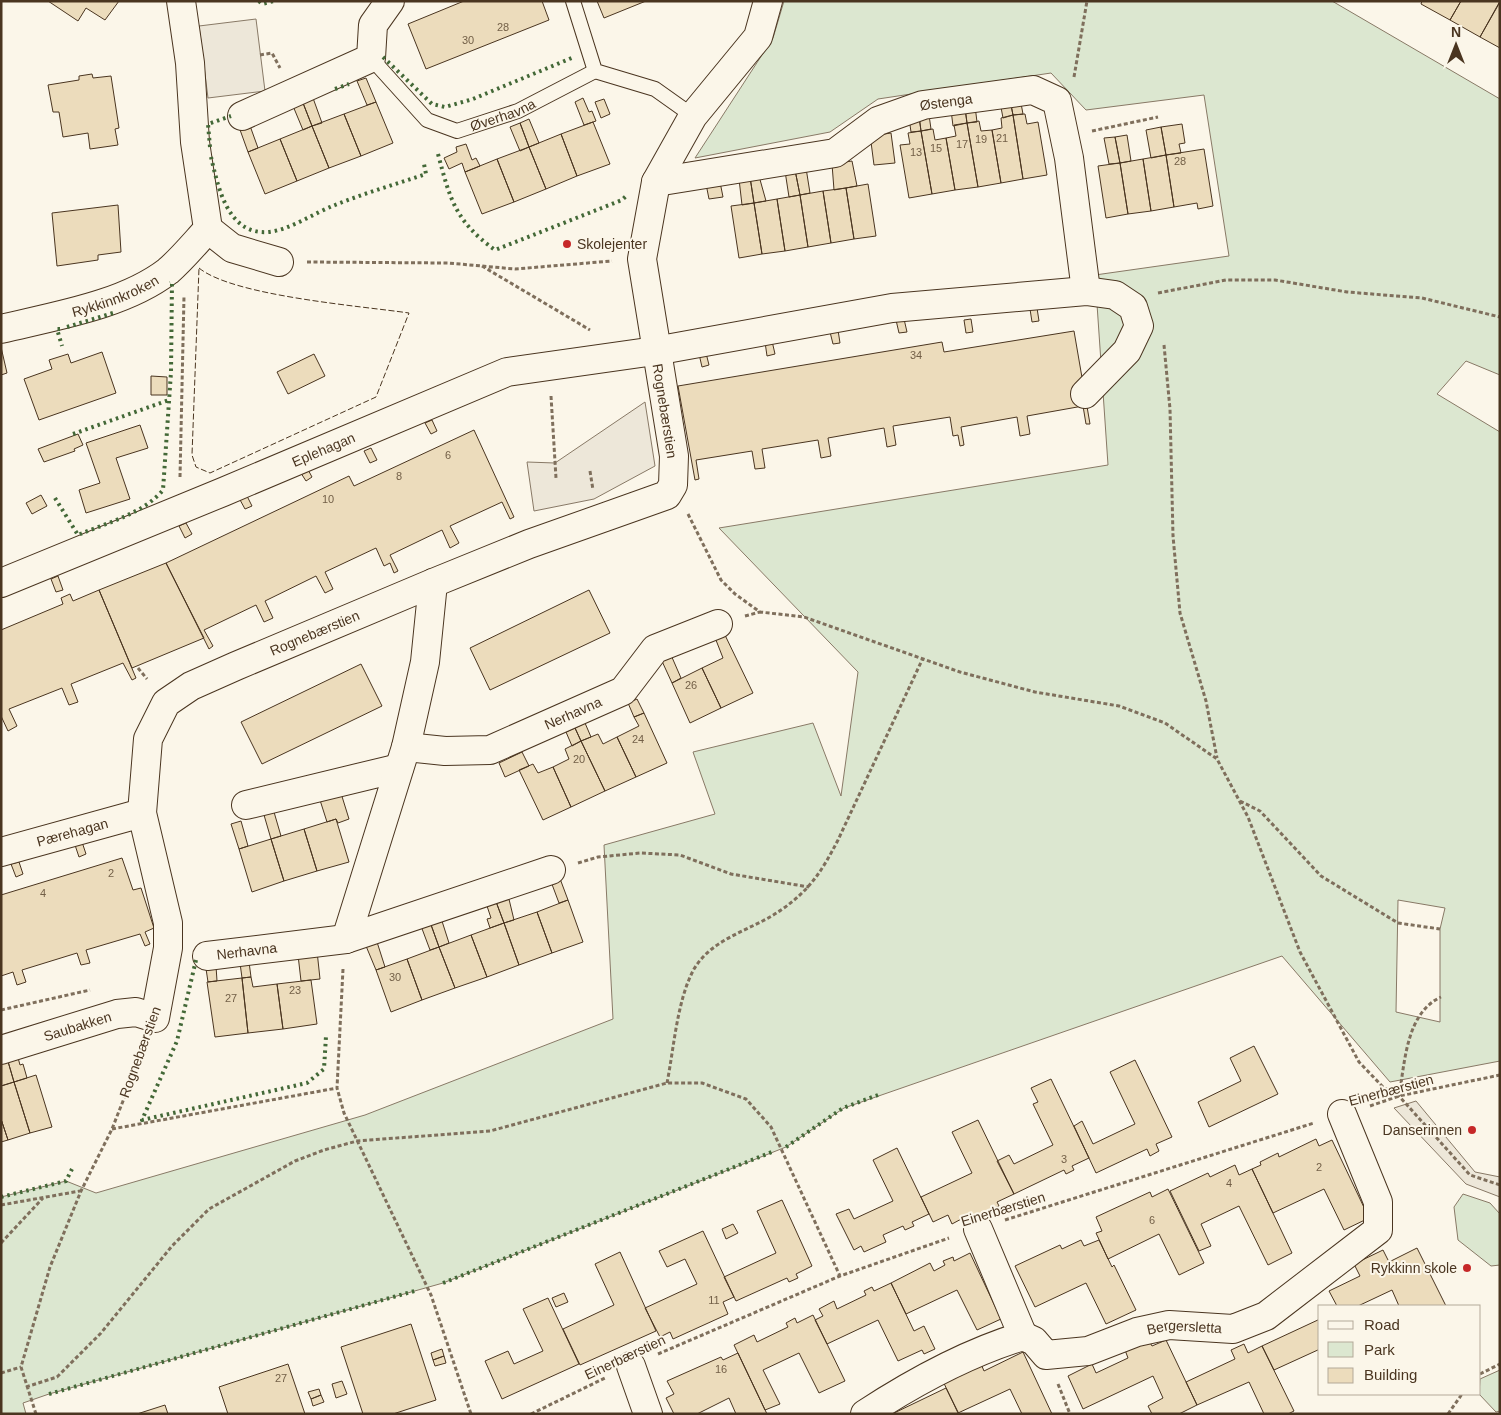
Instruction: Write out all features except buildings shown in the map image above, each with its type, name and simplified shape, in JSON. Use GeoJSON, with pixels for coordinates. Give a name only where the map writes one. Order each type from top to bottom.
{"type":"FeatureCollection","features":[{"type":"Feature","properties":{"kind":"street"},"geometry":{"type":"LineString","coordinates":[[181,1],[190,63],[195,142],[208,229],[232,248],[278,262]]}},
{"type":"Feature","properties":{"kind":"street"},"geometry":{"type":"LineString","coordinates":[[242,116],[371,58],[373,25],[390,1]]}},
{"type":"Feature","properties":{"kind":"street","name":"Rognebærstien"},"geometry":{"type":"LineString","coordinates":[[155,1018],[168,948],[168,924],[142,813],[148,739],[166,703],[191,686],[433,583],[529,544],[667,496],[673,485],[674,456],[643,352],[642,259],[656,182],[693,116],[758,36],[768,1]]}},
{"type":"Feature","properties":{"kind":"street","name":"Østenga"},"geometry":{"type":"LineString","coordinates":[[656,182],[836,153],[878,121],[923,105],[1033,90],[1057,101]]}},
{"type":"Feature","properties":{"kind":"street"},"geometry":{"type":"LineString","coordinates":[[1057,101],[1065,137],[1086,291]]}},
{"type":"Feature","properties":{"kind":"street","name":"Rykkinnkroken"},"geometry":{"type":"LineString","coordinates":[[1,329],[116,298],[144,286],[168,270],[208,229]]}},
{"type":"Feature","properties":{"kind":"street"},"geometry":{"type":"LineString","coordinates":[[643,352],[892,308],[1086,291],[1115,295],[1132,307],[1139,326],[1127,351],[1086,394]]}},
{"type":"Feature","properties":{"kind":"street","name":"Eplehagan"},"geometry":{"type":"LineString","coordinates":[[1,583],[507,372],[643,352]]}},
{"type":"Feature","properties":{"kind":"street"},"geometry":{"type":"LineString","coordinates":[[346,939],[403,757],[425,662],[433,583]]}},
{"type":"Feature","properties":{"kind":"street","name":"Nerhavna"},"geometry":{"type":"LineString","coordinates":[[246,805],[403,757],[445,751],[490,750],[623,691],[654,649],[718,624]]}},
{"type":"Feature","properties":{"kind":"street","name":"Pærehagan"},"geometry":{"type":"LineString","coordinates":[[1,852],[142,813]]}},
{"type":"Feature","properties":{"kind":"street","name":"Nerhavna"},"geometry":{"type":"LineString","coordinates":[[207,956],[346,939],[551,870]]}},
{"type":"Feature","properties":{"kind":"street","name":"Saubakken"},"geometry":{"type":"LineString","coordinates":[[1,1050],[117,1014],[136,1012],[155,1018]]}},
{"type":"Feature","properties":{"kind":"street","name":"Bergersletta"},"geometry":{"type":"LineString","coordinates":[[1023,1336],[1034,1341],[1046,1355],[1088,1352],[1137,1332],[1169,1325],[1233,1329],[1266,1316],[1378,1230],[1378,1202],[1342,1114]]}},
{"type":"Feature","properties":{"kind":"street"},"geometry":{"type":"LineString","coordinates":[[865,1414],[892,1396],[987,1347],[1023,1336],[978,1229]]}},
{"type":"Feature","properties":{"kind":"street"},"geometry":{"type":"LineString","coordinates":[[631,1366],[648,1414]]}},
{"type":"Feature","properties":{"kind":"lane"},"geometry":{"type":"LineString","coordinates":[[573,1],[595,71],[655,89],[693,116]]}},
{"type":"Feature","properties":{"kind":"lane","name":"Øverhavna"},"geometry":{"type":"LineString","coordinates":[[371,58],[426,120],[456,131],[518,111],[595,71]]}},
{"type":"Feature","properties":{"kind":"path"},"geometry":{"type":"LineString","coordinates":[[1057,101],[1073,82],[1087,1]]}},
{"type":"Feature","properties":{"kind":"path"},"geometry":{"type":"LineString","coordinates":[[1065,137],[1158,117]]}},
{"type":"Feature","properties":{"kind":"path"},"geometry":{"type":"LineString","coordinates":[[179,510],[185,253]]}},
{"type":"Feature","properties":{"kind":"path"},"geometry":{"type":"LineString","coordinates":[[278,262],[448,263],[515,269],[642,259]]}},
{"type":"Feature","properties":{"kind":"path"},"geometry":{"type":"LineString","coordinates":[[481,266],[643,352]]}},
{"type":"Feature","properties":{"kind":"path"},"geometry":{"type":"LineString","coordinates":[[1115,295],[1160,293],[1226,280],[1275,280],[1347,292],[1422,298],[1500,318]]}},
{"type":"Feature","properties":{"kind":"path"},"geometry":{"type":"LineString","coordinates":[[1160,293],[1161,302]]}},
{"type":"Feature","properties":{"kind":"path"},"geometry":{"type":"LineString","coordinates":[[1164,341],[1170,409],[1173,536],[1180,613],[1206,701],[1217,759],[1239,800],[1300,952],[1359,1062],[1382,1087],[1399,1096],[1470,1175],[1500,1185]]}},
{"type":"Feature","properties":{"kind":"path"},"geometry":{"type":"LineString","coordinates":[[556,478],[551,396],[577,361]]}},
{"type":"Feature","properties":{"kind":"path"},"geometry":{"type":"LineString","coordinates":[[673,485],[721,580],[735,594],[760,612],[804,617],[960,672],[1036,692],[1119,706],[1165,723],[1217,759]]}},
{"type":"Feature","properties":{"kind":"path"},"geometry":{"type":"LineString","coordinates":[[667,1083],[683,999],[695,968],[719,942],[780,911],[810,887],[838,840],[923,658]]}},
{"type":"Feature","properties":{"kind":"path"},"geometry":{"type":"LineString","coordinates":[[1239,800],[1260,811],[1322,876],[1398,924],[1440,929]]}},
{"type":"Feature","properties":{"kind":"path"},"geometry":{"type":"LineString","coordinates":[[551,870],[598,858],[640,853],[680,855],[731,874],[810,887]]}},
{"type":"Feature","properties":{"kind":"path"},"geometry":{"type":"LineString","coordinates":[[346,939],[340,1010],[337,1088],[344,1113],[432,1295],[471,1414]]}},
{"type":"Feature","properties":{"kind":"path"},"geometry":{"type":"LineString","coordinates":[[1399,1096],[1410,1035],[1428,1003],[1441,997]]}},
{"type":"Feature","properties":{"kind":"path","name":"Rognebærstien"},"geometry":{"type":"LineString","coordinates":[[21,1368],[50,1267],[81,1191],[112,1129],[155,1018]]}},
{"type":"Feature","properties":{"kind":"path","name":"Einerbærstien"},"geometry":{"type":"LineString","coordinates":[[531,1414],[631,1366],[840,1276],[914,1248],[1399,1096],[1500,1075]]}},
{"type":"Feature","properties":{"kind":"path"},"geometry":{"type":"LineString","coordinates":[[26,1387],[57,1377],[101,1333],[172,1246],[209,1209],[295,1161],[324,1150],[357,1141],[490,1131],[667,1083],[702,1083],[746,1099],[771,1127],[840,1276]]}},
{"type":"Feature","properties":{"kind":"path"},"geometry":{"type":"LineString","coordinates":[[112,1129],[337,1088]]}},
{"type":"Feature","properties":{"kind":"path"},"geometry":{"type":"LineString","coordinates":[[1,1205],[81,1191]]}},
{"type":"Feature","properties":{"kind":"path"},"geometry":{"type":"LineString","coordinates":[[1,1243],[44,1198]]}},
{"type":"Feature","properties":{"kind":"path"},"geometry":{"type":"LineString","coordinates":[[1481,1374],[1500,1364]]}},
{"type":"Feature","properties":{"kind":"path"},"geometry":{"type":"LineString","coordinates":[[1,1372],[21,1368],[36,1414]]}},
{"type":"Feature","properties":{"kind":"path"},"geometry":{"type":"LineString","coordinates":[[1448,1414],[1461,1395]]}},
{"type":"Feature","properties":{"kind":"green space"},"geometry":{"type":"Polygon","coordinates":[[[784,1],[1332,1],[1500,99],[1500,375],[1466,361],[1437,394],[1500,432],[1500,1061],[1390,1082],[1282,956],[844,1108],[786,1147],[443,1283],[49,1394],[23,1403],[26,1414],[1,1414],[1,1197],[66,1181],[96,1193],[365,1115],[613,1019],[604,845],[715,814],[693,752],[813,723],[841,796],[858,672],[719,528],[1108,465],[1095,275],[1229,256],[1204,95],[1086,110],[1051,73],[878,99],[830,132],[695,158],[773,38],[784,1]],[[1398,900],[1396,1012],[1440,1022],[1440,929],[1445,908],[1398,900]]]}},
{"type":"Feature","properties":{"kind":"green space"},"geometry":{"type":"Polygon","coordinates":[[[1463,1194],[1490,1203],[1500,1214],[1500,1265],[1491,1266],[1458,1240],[1454,1207],[1463,1194]]]}},
{"type":"Feature","properties":{"kind":"green space"},"geometry":{"type":"Polygon","coordinates":[[[1500,1370],[1500,1411],[1496,1412],[1480,1395],[1481,1379],[1500,1370]]]}},
{"type":"Feature","properties":{"kind":"shaded area"},"geometry":{"type":"Polygon","coordinates":[[[256,19],[265,91],[208,98],[199,26],[256,19]]]}},
{"type":"Feature","properties":{"kind":"shaded area"},"geometry":{"type":"Polygon","coordinates":[[[645,402],[655,466],[594,499],[534,511],[527,462],[555,463],[645,402]]]}},
{"type":"Feature","properties":{"kind":"shaded area"},"geometry":{"type":"Polygon","coordinates":[[[1416,1101],[1475,1172],[1500,1177],[1500,1197],[1466,1184],[1394,1108],[1416,1101]]]}},
{"type":"Feature","properties":{"kind":"hedge"},"geometry":{"type":"LineString","coordinates":[[259,1],[262,4],[274,1]]}},
{"type":"Feature","properties":{"kind":"hedge"},"geometry":{"type":"LineString","coordinates":[[383,57],[432,104],[445,107],[473,99],[574,57]]}},
{"type":"Feature","properties":{"kind":"hedge"},"geometry":{"type":"LineString","coordinates":[[335,89],[349,84]]}},
{"type":"Feature","properties":{"kind":"hedge"},"geometry":{"type":"LineString","coordinates":[[210,147],[208,124],[231,116]]}},
{"type":"Feature","properties":{"kind":"hedge"},"geometry":{"type":"LineString","coordinates":[[438,154],[446,184],[456,208],[471,229],[495,250],[622,200],[627,195]]}},
{"type":"Feature","properties":{"kind":"hedge"},"geometry":{"type":"LineString","coordinates":[[211,157],[221,194],[234,217],[243,226],[254,231],[268,232],[293,225],[346,201],[426,174],[424,164]]}},
{"type":"Feature","properties":{"kind":"hedge"},"geometry":{"type":"LineString","coordinates":[[55,498],[78,535],[135,512],[163,490],[171,372],[172,282],[170,283]]}},
{"type":"Feature","properties":{"kind":"hedge"},"geometry":{"type":"LineString","coordinates":[[67,327],[113,313]]}},
{"type":"Feature","properties":{"kind":"hedge"},"geometry":{"type":"LineString","coordinates":[[60,329],[57,329],[62,346]]}},
{"type":"Feature","properties":{"kind":"hedge"},"geometry":{"type":"LineString","coordinates":[[73,434],[169,400]]}},
{"type":"Feature","properties":{"kind":"hedge"},"geometry":{"type":"LineString","coordinates":[[196,960],[177,1041],[142,1120],[307,1083],[324,1069],[326,1036]]}},
{"type":"Feature","properties":{"kind":"hedge"},"geometry":{"type":"LineString","coordinates":[[786,1147],[843,1108],[878,1095]]}},
{"type":"Feature","properties":{"kind":"hedge"},"geometry":{"type":"LineString","coordinates":[[443,1283],[772,1152]]}},
{"type":"Feature","properties":{"kind":"hedge"},"geometry":{"type":"LineString","coordinates":[[1,1197],[66,1181],[72,1169]]}},
{"type":"Feature","properties":{"kind":"hedge"},"geometry":{"type":"LineString","coordinates":[[49,1394],[418,1290]]}},
{"type":"Feature","properties":{"kind":"fence"},"geometry":{"type":"LineString","coordinates":[[199,268],[216,278],[268,293],[409,313],[376,397],[210,473],[196,467],[192,455],[199,268]]}},
{"type":"Feature","properties":{"kind":"place","name":"Skolejenter"},"geometry":{"type":"Point","coordinates":[567,244]}},
{"type":"Feature","properties":{"kind":"place","name":"Danserinnen"},"geometry":{"type":"Point","coordinates":[1472,1130]}},
{"type":"Feature","properties":{"kind":"place","name":"Rykkinn skole"},"geometry":{"type":"Point","coordinates":[1467,1268]}}]}
